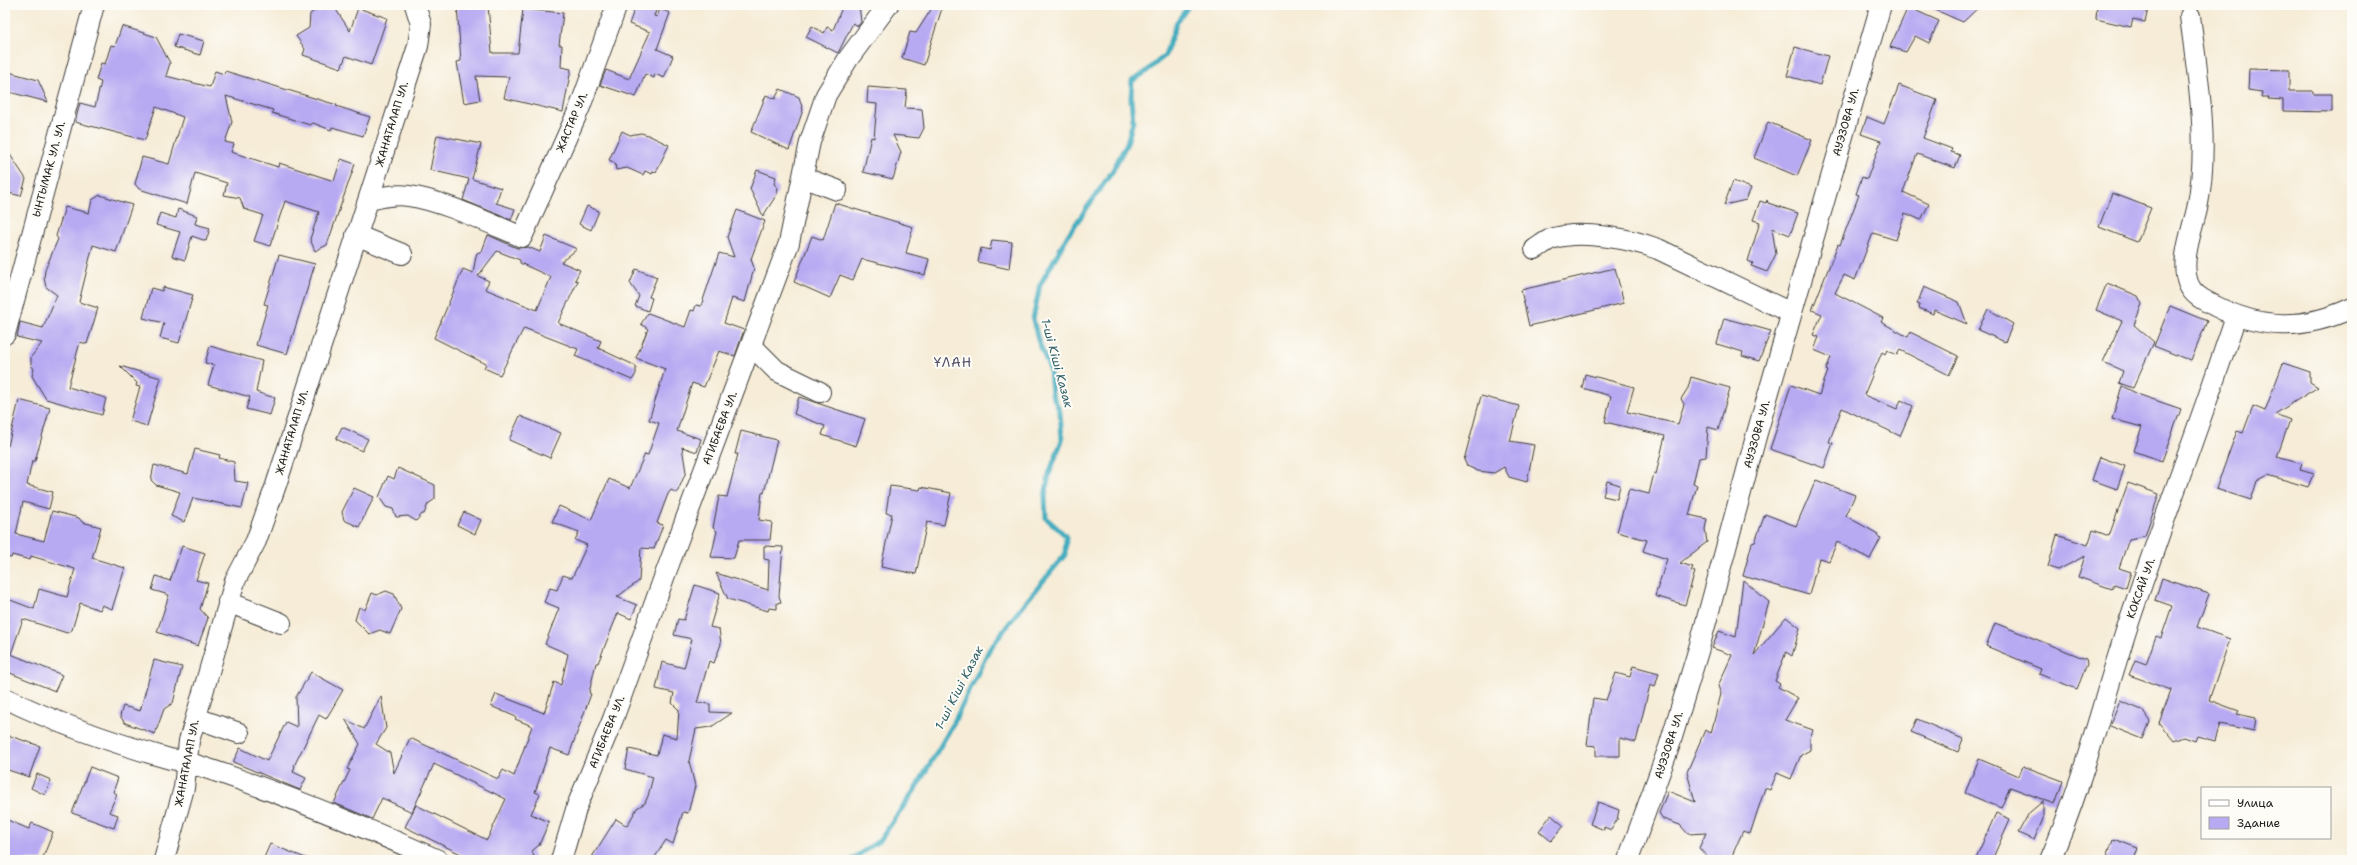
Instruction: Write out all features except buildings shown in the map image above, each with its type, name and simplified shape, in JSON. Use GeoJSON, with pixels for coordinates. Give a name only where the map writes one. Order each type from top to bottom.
{"type":"FeatureCollection","features":[{"type":"Feature","properties":{"kind":"street","name":"ЫНТЫМАК УЛ. УЛ."},"geometry":{"type":"LineString","coordinates":[[5,334],[94,5]]}},
{"type":"Feature","properties":{"kind":"street","name":"ЖАНАТАЛАП УЛ."},"geometry":{"type":"LineString","coordinates":[[164,860],[184,788],[186,762],[196,718],[228,602],[235,581],[256,541],[276,485],[418,46],[421,24],[416,5]]}},
{"type":"Feature","properties":{"kind":"street","name":"ЖАСТАР УЛ."},"geometry":{"type":"LineString","coordinates":[[369,200],[391,195],[410,196],[432,202],[522,237],[580,107],[617,5]]}},
{"type":"Feature","properties":{"kind":"street","name":"АГИБАЕВА УЛ."},"geometry":{"type":"LineString","coordinates":[[561,860],[577,806],[613,719],[789,243],[804,178],[810,142],[826,95],[848,59],[888,5]]}},
{"type":"Feature","properties":{"kind":"street","name":"АУЭЗОВА УЛ."},"geometry":{"type":"LineString","coordinates":[[1628,860],[1670,747],[1695,663],[1792,314],[1881,5]]}},
{"type":"Feature","properties":{"kind":"street"},"geometry":{"type":"LineString","coordinates":[[2190,16],[2202,108],[2202,163],[2197,208],[2190,236],[2186,274],[2188,284],[2196,296],[2236,316],[2289,325],[2318,321],[2352,308]]}},
{"type":"Feature","properties":{"kind":"street"},"geometry":{"type":"LineString","coordinates":[[804,178],[837,190]]}},
{"type":"Feature","properties":{"kind":"street"},"geometry":{"type":"LineString","coordinates":[[356,235],[402,254]]}},
{"type":"Feature","properties":{"kind":"street"},"geometry":{"type":"LineString","coordinates":[[1535,249],[1551,239],[1567,237],[1585,236],[1637,241],[1658,249],[1792,314]]}},
{"type":"Feature","properties":{"kind":"street","name":"КОКСАЙ УЛ."},"geometry":{"type":"LineString","coordinates":[[2050,860],[2093,744],[2129,619],[2203,414],[2236,316]]}},
{"type":"Feature","properties":{"kind":"street"},"geometry":{"type":"LineString","coordinates":[[751,345],[777,371],[820,392]]}},
{"type":"Feature","properties":{"kind":"street"},"geometry":{"type":"LineString","coordinates":[[228,602],[281,623]]}},
{"type":"Feature","properties":{"kind":"street"},"geometry":{"type":"LineString","coordinates":[[5,698],[37,714],[96,735],[186,762],[364,827],[438,860]]}},
{"type":"Feature","properties":{"kind":"street"},"geometry":{"type":"LineString","coordinates":[[196,718],[239,733]]}},
{"type":"Feature","properties":{"kind":"waterway","name":"1-ші Кіші Казак"},"geometry":{"type":"LineString","coordinates":[[851,860],[880,840],[916,788],[952,726],[989,650],[1020,609],[1065,555],[1066,536],[1046,518],[1045,497],[1049,474],[1062,440],[1060,412],[1052,394],[1050,369],[1038,340],[1033,319],[1040,285],[1068,235],[1112,172],[1127,143],[1133,121],[1131,99],[1132,81],[1146,72],[1165,55],[1177,22],[1189,5]]}},
{"type":"Feature","properties":{"kind":"district","name":"ҰЛАН"},"geometry":{"type":"Point","coordinates":[953,362]}}]}
